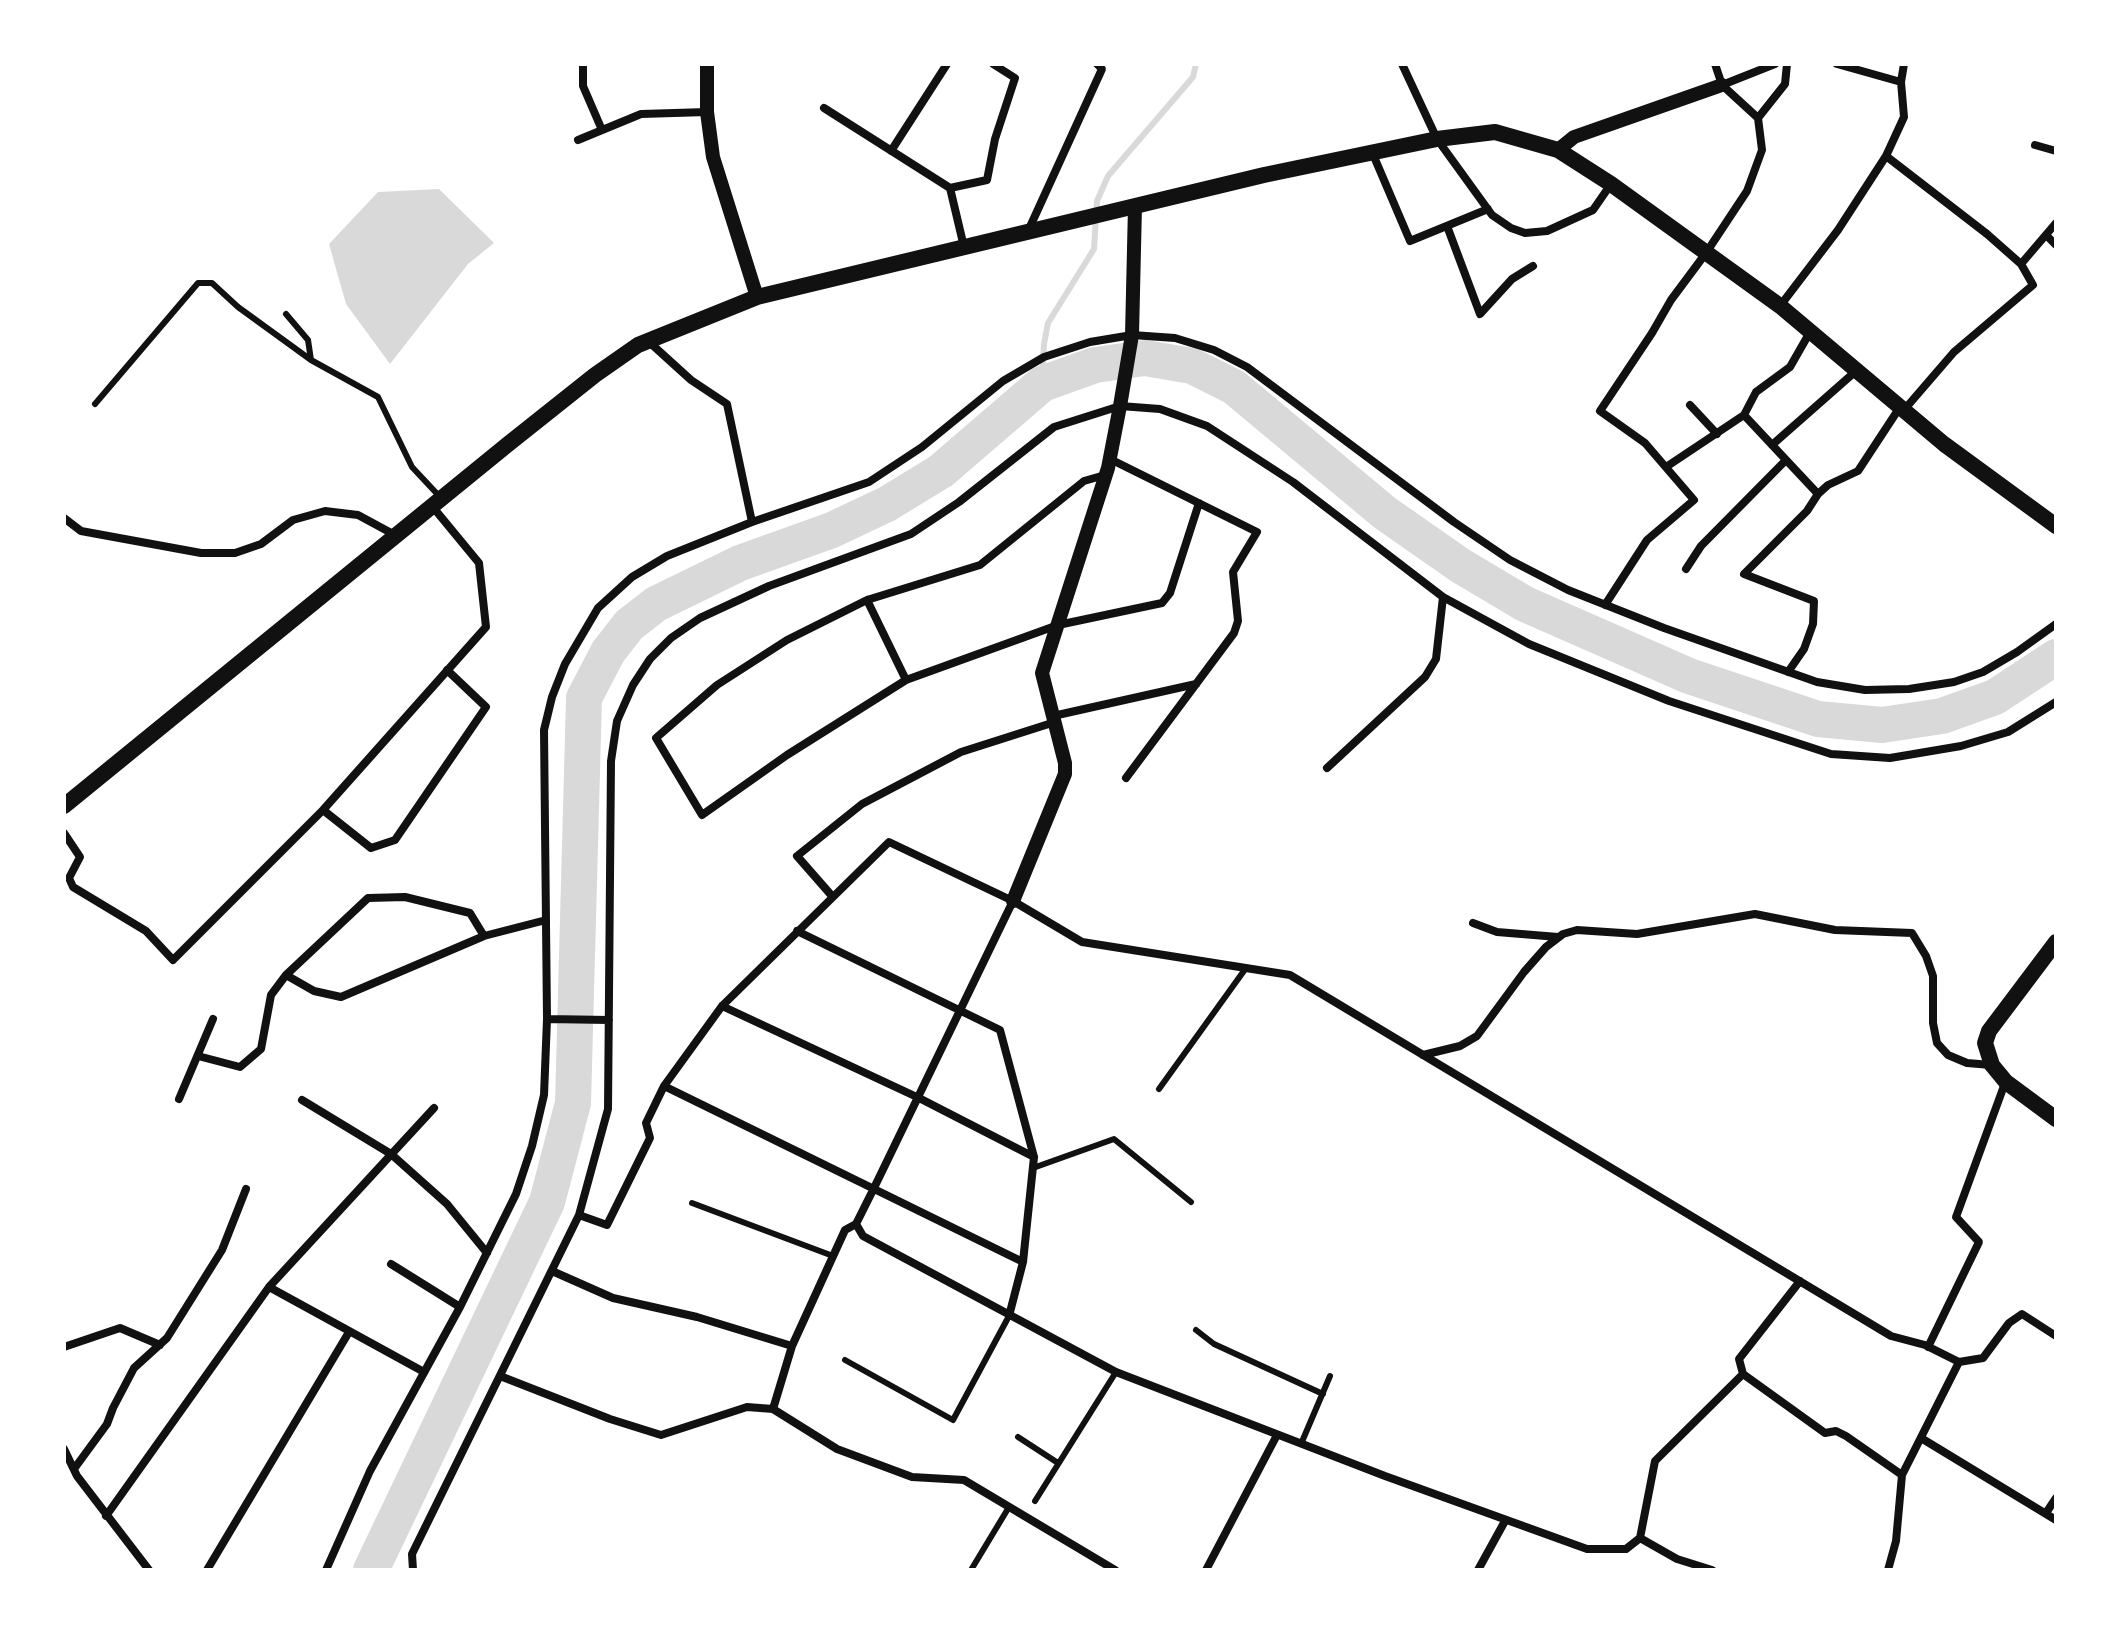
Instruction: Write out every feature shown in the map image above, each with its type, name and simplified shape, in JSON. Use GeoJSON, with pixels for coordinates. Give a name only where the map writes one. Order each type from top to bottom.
{"type":"FeatureCollection","features":[{"type":"Feature","properties":{"kind":"main road"},"geometry":{"type":"LineString","coordinates":[[64,806],[595,375],[648,341],[757,297],[1135,206],[1437,139],[1495,132],[1558,150],[1611,184],[1780,306],[1944,444],[2056,526]]}},
{"type":"Feature","properties":{"kind":"main road"},"geometry":{"type":"LineString","coordinates":[[2056,942],[1989,1031],[1985,1043],[1992,1065],[2006,1082],[2056,1119]]}},
{"type":"Feature","properties":{"kind":"street"},"geometry":{"type":"LineString","coordinates":[[583,64],[583,86],[602,130]]}},
{"type":"Feature","properties":{"kind":"street"},"geometry":{"type":"LineString","coordinates":[[707,64],[707,112],[713,157],[757,297]]}},
{"type":"Feature","properties":{"kind":"street"},"geometry":{"type":"LineString","coordinates":[[891,151],[947,64]]}},
{"type":"Feature","properties":{"kind":"street"},"geometry":{"type":"LineString","coordinates":[[824,108],[950,188],[987,180],[995,139],[1015,78],[993,64]]}},
{"type":"Feature","properties":{"kind":"street"},"geometry":{"type":"LineString","coordinates":[[1028,231],[1102,69],[1097,64]]}},
{"type":"Feature","properties":{"kind":"street"},"geometry":{"type":"LineString","coordinates":[[1402,64],[1437,139],[1488,209],[1511,228],[1525,233],[1547,231],[1593,210],[1611,184]]}},
{"type":"Feature","properties":{"kind":"street"},"geometry":{"type":"LineString","coordinates":[[1605,605],[1647,540],[1694,500],[1645,443],[1600,411],[1671,300],[1747,191],[1762,150],[1758,118],[1722,85],[1715,64]]}},
{"type":"Feature","properties":{"kind":"street"},"geometry":{"type":"LineString","coordinates":[[1558,150],[1574,137],[1775,64]]}},
{"type":"Feature","properties":{"kind":"street"},"geometry":{"type":"LineString","coordinates":[[1758,118],[1785,84],[1787,64]]}},
{"type":"Feature","properties":{"kind":"street"},"geometry":{"type":"LineString","coordinates":[[1837,64],[1901,82]]}},
{"type":"Feature","properties":{"kind":"street"},"geometry":{"type":"LineString","coordinates":[[1780,306],[1838,230],[1886,156],[1904,117],[1901,82],[1904,64]]}},
{"type":"Feature","properties":{"kind":"street"},"geometry":{"type":"LineString","coordinates":[[578,140],[641,114],[707,112]]}},
{"type":"Feature","properties":{"kind":"street"},"geometry":{"type":"LineString","coordinates":[[2035,145],[2056,151]]}},
{"type":"Feature","properties":{"kind":"street"},"geometry":{"type":"LineString","coordinates":[[1372,152],[1410,241],[1488,209]]}},
{"type":"Feature","properties":{"kind":"street"},"geometry":{"type":"LineString","coordinates":[[1788,672],[1804,649],[1813,624],[1814,601],[1744,574],[1807,511],[1818,494],[1828,485],[1858,471],[1902,409],[1954,352],[2033,285],[2021,264],[1987,234],[1886,156]]}},
{"type":"Feature","properties":{"kind":"street"},"geometry":{"type":"LineString","coordinates":[[950,188],[964,247]]}},
{"type":"Feature","properties":{"kind":"street"},"geometry":{"type":"LineString","coordinates":[[773,1409],[792,1346],[833,1256],[845,1230],[856,1224],[961,1012],[1013,901],[1065,774],[1065,763],[1042,673],[1110,459],[1132,335],[1135,206]]}},
{"type":"Feature","properties":{"kind":"street"},"geometry":{"type":"LineString","coordinates":[[2021,264],[2056,223]]}},
{"type":"Feature","properties":{"kind":"street"},"geometry":{"type":"LineString","coordinates":[[1447,226],[1480,314],[1512,279],[1533,266]]}},
{"type":"Feature","properties":{"kind":"street"},"geometry":{"type":"LineString","coordinates":[[2046,235],[2056,245]]}},
{"type":"Feature","properties":{"kind":"street"},"geometry":{"type":"LineString","coordinates":[[1666,467],[1744,415],[1756,392],[1790,367],[1810,332]]}},
{"type":"Feature","properties":{"kind":"street"},"geometry":{"type":"LineString","coordinates":[[326,1570],[370,1471],[460,1307],[516,1194],[532,1146],[544,1095],[551,1020],[546,920],[544,730],[552,697],[565,664],[598,608],[632,577],[667,556],[752,522],[869,482],[922,447],[1003,381],[1044,357],[1090,342],[1132,335],[1175,338],[1214,350],[1247,367],[1465,530],[1510,560],[1568,590],[1817,682],[1865,690],[1909,689],[1954,682],[1983,672],[2056,624]]}},
{"type":"Feature","properties":{"kind":"street"},"geometry":{"type":"LineString","coordinates":[[648,341],[691,380],[727,404],[752,522]]}},
{"type":"Feature","properties":{"kind":"street"},"geometry":{"type":"LineString","coordinates":[[1772,445],[1856,370]]}},
{"type":"Feature","properties":{"kind":"street"},"geometry":{"type":"LineString","coordinates":[[1690,405],[1717,434]]}},
{"type":"Feature","properties":{"kind":"street"},"geometry":{"type":"LineString","coordinates":[[413,1570],[412,1554],[579,1215],[608,1109],[604,1020],[611,761],[617,721],[633,685],[650,659],[671,638],[700,618],[769,586],[911,534],[959,502],[1054,427],[1120,406],[1160,409],[1207,426],[1293,482],[1443,597],[1529,644],[1655,696],[1831,754],[1890,758],[1961,746],[2008,732],[2056,702]]}},
{"type":"Feature","properties":{"kind":"street"},"geometry":{"type":"LineString","coordinates":[[1744,415],[1818,494]]}},
{"type":"Feature","properties":{"kind":"street"},"geometry":{"type":"LineString","coordinates":[[1110,459],[1257,532],[1233,572],[1238,621],[1234,633],[1126,778]]}},
{"type":"Feature","properties":{"kind":"street"},"geometry":{"type":"LineString","coordinates":[[1686,569],[1701,546],[1786,460]]}},
{"type":"Feature","properties":{"kind":"street"},"geometry":{"type":"LineString","coordinates":[[1106,475],[1084,481],[980,565],[867,600],[787,640],[717,685],[656,738],[702,815],[787,755],[906,680],[1058,625],[1162,603],[1170,593],[1199,503]]}},
{"type":"Feature","properties":{"kind":"street"},"geometry":{"type":"LineString","coordinates":[[64,833],[80,857],[69,878],[73,887],[146,931],[173,960],[323,810],[486,627],[479,563],[437,502]]}},
{"type":"Feature","properties":{"kind":"street"},"geometry":{"type":"LineString","coordinates":[[64,518],[81,531],[201,553],[235,553],[248,549],[261,544],[293,520],[325,511],[358,515],[395,535]]}},
{"type":"Feature","properties":{"kind":"street"},"geometry":{"type":"LineString","coordinates":[[1327,768],[1425,677],[1436,659],[1443,597]]}},
{"type":"Feature","properties":{"kind":"street"},"geometry":{"type":"LineString","coordinates":[[867,600],[906,680]]}},
{"type":"Feature","properties":{"kind":"street"},"geometry":{"type":"LineString","coordinates":[[323,810],[371,848],[395,840],[486,707],[447,670]]}},
{"type":"Feature","properties":{"kind":"street"},"geometry":{"type":"LineString","coordinates":[[832,896],[797,856],[862,804],[961,752],[1054,719],[1197,684]]}},
{"type":"Feature","properties":{"kind":"street"},"geometry":{"type":"LineString","coordinates":[[579,1215],[607,1225],[650,1138],[646,1123],[664,1086],[722,1006],[889,842],[1013,901],[1082,942],[1290,975],[1891,1336],[1928,1347],[1959,1362],[1983,1358],[2009,1323],[2022,1314],[2056,1336]]}},
{"type":"Feature","properties":{"kind":"street"},"geometry":{"type":"LineString","coordinates":[[198,1056],[240,1067],[261,1049],[271,995],[286,975],[368,898],[405,897],[470,913],[484,936]]}},
{"type":"Feature","properties":{"kind":"street"},"geometry":{"type":"LineString","coordinates":[[1423,1055],[1460,1046],[1477,1036],[1524,972],[1559,937],[1577,930],[1637,934],[1755,914],[1835,930],[1912,933],[1926,956],[1933,976],[1933,1023],[1937,1043],[1948,1055],[1967,1063],[1992,1065]]}},
{"type":"Feature","properties":{"kind":"street"},"geometry":{"type":"LineString","coordinates":[[286,975],[314,991],[341,997],[484,936],[546,920]]}},
{"type":"Feature","properties":{"kind":"street"},"geometry":{"type":"LineString","coordinates":[[1473,923],[1497,932],[1559,937]]}},
{"type":"Feature","properties":{"kind":"street"},"geometry":{"type":"LineString","coordinates":[[797,931],[1000,1030],[1034,1157],[1023,1262],[1009,1316]]}},
{"type":"Feature","properties":{"kind":"street"},"geometry":{"type":"LineString","coordinates":[[722,1006],[919,1098],[1034,1157]]}},
{"type":"Feature","properties":{"kind":"street"},"geometry":{"type":"LineString","coordinates":[[179,1099],[213,1019]]}},
{"type":"Feature","properties":{"kind":"street"},"geometry":{"type":"LineString","coordinates":[[551,1020],[604,1020]]}},
{"type":"Feature","properties":{"kind":"street"},"geometry":{"type":"LineString","coordinates":[[1928,1347],[1979,1242],[1956,1217],[2006,1082]]}},
{"type":"Feature","properties":{"kind":"street"},"geometry":{"type":"LineString","coordinates":[[664,1086],[1023,1262]]}},
{"type":"Feature","properties":{"kind":"street"},"geometry":{"type":"LineString","coordinates":[[302,1100],[391,1154],[447,1204],[487,1253]]}},
{"type":"Feature","properties":{"kind":"street"},"geometry":{"type":"LineString","coordinates":[[106,1516],[269,1287],[434,1108]]}},
{"type":"Feature","properties":{"kind":"street"},"geometry":{"type":"LineString","coordinates":[[74,1469],[107,1424],[134,1368],[167,1338],[222,1250],[246,1189]]}},
{"type":"Feature","properties":{"kind":"street"},"geometry":{"type":"LineString","coordinates":[[856,1224],[863,1236],[1116,1372],[1505,1521],[1587,1549],[1626,1549],[1640,1538],[1655,1461],[1743,1374]]}},
{"type":"Feature","properties":{"kind":"street"},"geometry":{"type":"LineString","coordinates":[[391,1264],[460,1307]]}},
{"type":"Feature","properties":{"kind":"street"},"geometry":{"type":"LineString","coordinates":[[552,1271],[613,1298],[697,1317],[792,1346]]}},
{"type":"Feature","properties":{"kind":"street"},"geometry":{"type":"LineString","coordinates":[[1800,1281],[1739,1359],[1743,1374],[1825,1433],[1836,1431],[1846,1436],[1902,1475]]}},
{"type":"Feature","properties":{"kind":"street"},"geometry":{"type":"LineString","coordinates":[[269,1287],[424,1372]]}},
{"type":"Feature","properties":{"kind":"street"},"geometry":{"type":"LineString","coordinates":[[64,1347],[120,1328],[160,1345]]}},
{"type":"Feature","properties":{"kind":"street"},"geometry":{"type":"LineString","coordinates":[[207,1570],[349,1332]]}},
{"type":"Feature","properties":{"kind":"street"},"geometry":{"type":"LineString","coordinates":[[1888,1570],[1896,1541],[1902,1475],[1959,1362]]}},
{"type":"Feature","properties":{"kind":"street"},"geometry":{"type":"LineString","coordinates":[[500,1376],[610,1419],[661,1435],[747,1407],[773,1409],[837,1449],[912,1477],[964,1480],[1115,1570]]}},
{"type":"Feature","properties":{"kind":"street"},"geometry":{"type":"LineString","coordinates":[[1206,1570],[1277,1435]]}},
{"type":"Feature","properties":{"kind":"street"},"geometry":{"type":"LineString","coordinates":[[1921,1438],[2056,1520]]}},
{"type":"Feature","properties":{"kind":"street"},"geometry":{"type":"LineString","coordinates":[[65,1452],[106,1516],[149,1570]]}},
{"type":"Feature","properties":{"kind":"street"},"geometry":{"type":"LineString","coordinates":[[2046,1513],[2056,1498]]}},
{"type":"Feature","properties":{"kind":"street"},"geometry":{"type":"LineString","coordinates":[[1478,1570],[1505,1521]]}},
{"type":"Feature","properties":{"kind":"street"},"geometry":{"type":"LineString","coordinates":[[1640,1538],[1677,1559],[1712,1570]]}},
{"type":"Feature","properties":{"kind":"street"},"geometry":{"type":"LineString","coordinates":[[1676,1570],[1677,1559]]}},
{"type":"Feature","properties":{"kind":"lane"},"geometry":{"type":"LineString","coordinates":[[95,404],[198,283],[212,283],[238,307],[311,360],[378,397],[412,467],[437,502]]}},
{"type":"Feature","properties":{"kind":"lane"},"geometry":{"type":"LineString","coordinates":[[286,314],[308,340],[311,360]]}},
{"type":"Feature","properties":{"kind":"lane"},"geometry":{"type":"LineString","coordinates":[[1159,1089],[1246,968]]}},
{"type":"Feature","properties":{"kind":"lane"},"geometry":{"type":"LineString","coordinates":[[1033,1168],[1114,1139],[1191,1202]]}},
{"type":"Feature","properties":{"kind":"lane"},"geometry":{"type":"LineString","coordinates":[[692,1203],[833,1256]]}},
{"type":"Feature","properties":{"kind":"lane"},"geometry":{"type":"LineString","coordinates":[[845,1360],[953,1420],[1009,1316]]}},
{"type":"Feature","properties":{"kind":"lane"},"geometry":{"type":"LineString","coordinates":[[1196,1330],[1214,1344],[1323,1394]]}},
{"type":"Feature","properties":{"kind":"lane"},"geometry":{"type":"LineString","coordinates":[[1035,1501],[1116,1372]]}},
{"type":"Feature","properties":{"kind":"lane"},"geometry":{"type":"LineString","coordinates":[[1301,1444],[1330,1376]]}},
{"type":"Feature","properties":{"kind":"lane"},"geometry":{"type":"LineString","coordinates":[[1018,1437],[1058,1463]]}},
{"type":"Feature","properties":{"kind":"lane"},"geometry":{"type":"LineString","coordinates":[[971,1570],[1009,1507]]}},
{"type":"Feature","properties":{"kind":"shaded area"},"geometry":{"type":"Polygon","coordinates":[[[439,189],[494,243],[468,264],[390,364],[346,304],[329,244],[378,192],[439,189]]]}},
{"type":"Feature","properties":{"kind":"waterway"},"geometry":{"type":"LineString","coordinates":[[1042,384],[1048,323],[1094,249],[1097,201],[1108,176],[1193,77],[1196,64]]}},
{"type":"Feature","properties":{"kind":"waterway"},"geometry":{"type":"LineString","coordinates":[[371,1570],[547,1202],[573,1103],[584,698],[608,652],[629,625],[656,604],[740,563],[832,530],[887,504],[941,471],[1042,384],[1095,365],[1145,358],[1192,366],[1234,387],[1385,513],[1461,566],[1525,604],[1689,676],[1818,719],[1882,725],[1942,716],[1995,697],[2056,657]]}}]}
